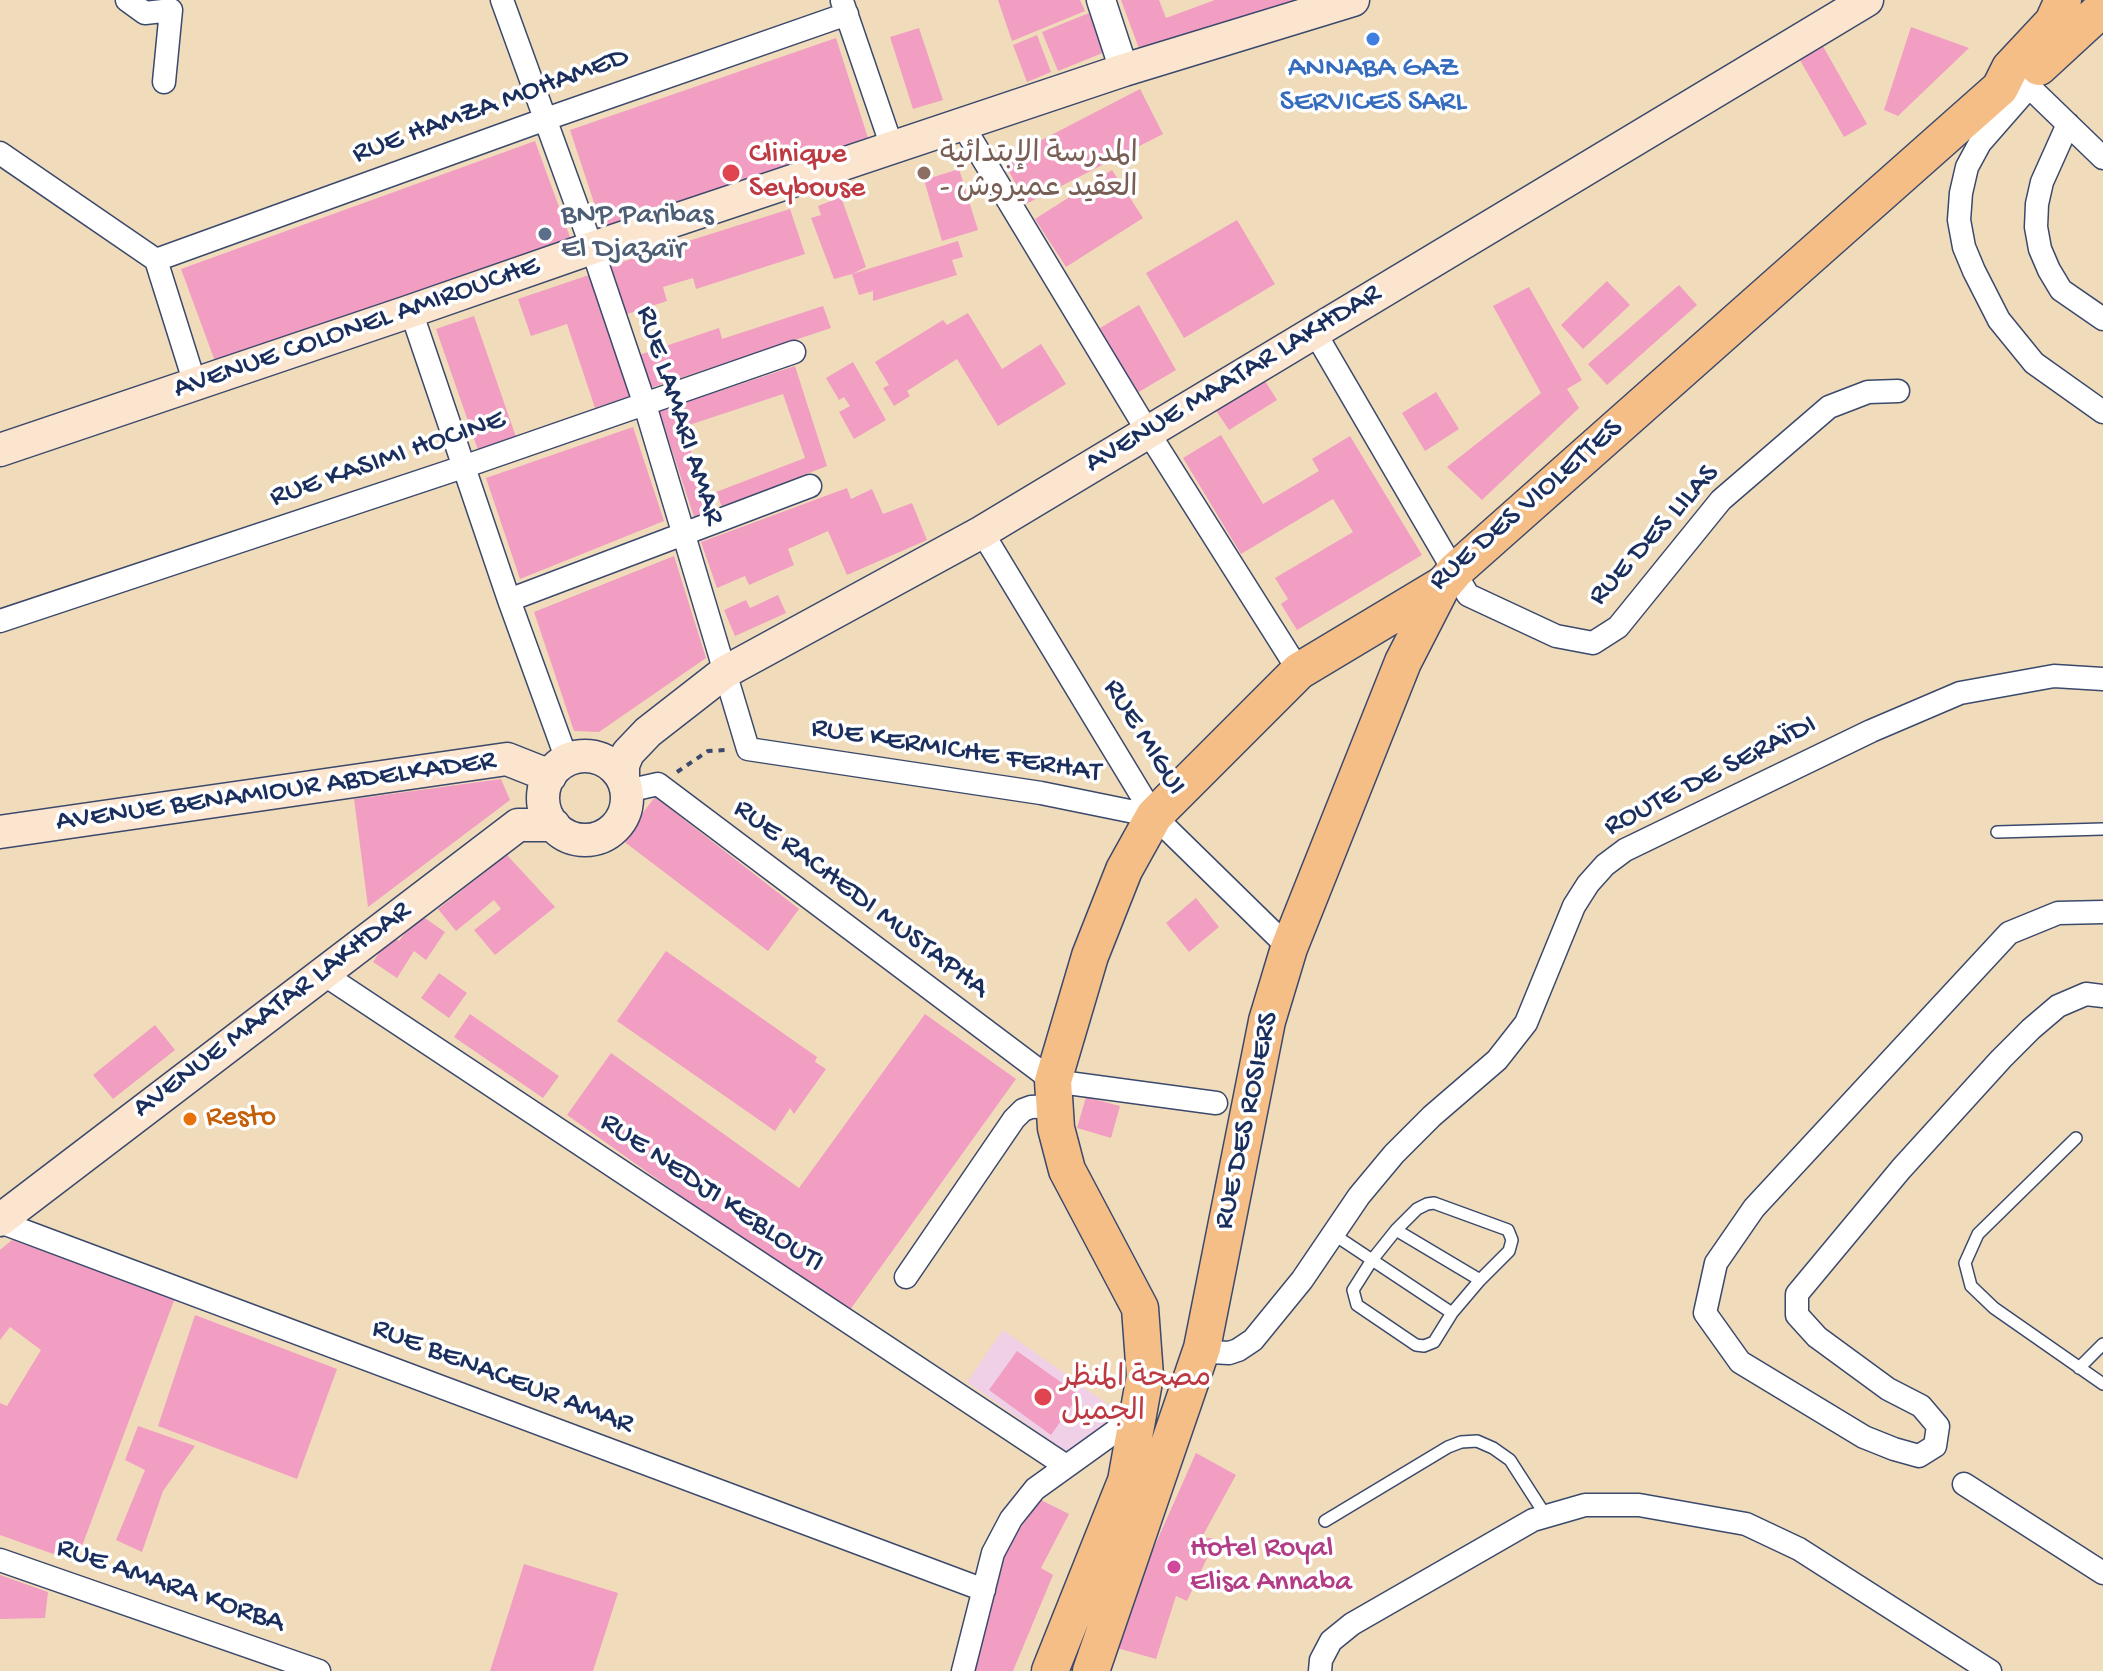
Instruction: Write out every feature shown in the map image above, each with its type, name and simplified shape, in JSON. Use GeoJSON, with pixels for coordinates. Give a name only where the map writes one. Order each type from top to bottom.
{"type":"FeatureCollection","features":[{"type":"Feature","properties":{"kind":"main road","name":"AVENUE COLONEL AMIROUCHE"},"geometry":{"type":"LineString","coordinates":[[0,450],[892,147],[1124,70],[1353,0]]}},
{"type":"Feature","properties":{"kind":"main road","name":"AVENUE MAATAR LAKHDAR"},"geometry":{"type":"LineString","coordinates":[[636,784],[623,765],[628,753],[648,732],[725,672],[982,532],[1867,0]]}},
{"type":"Feature","properties":{"kind":"main road"},"geometry":{"type":"LineString","coordinates":[[2016,81],[2063,0]]}},
{"type":"Feature","properties":{"kind":"main road"},"geometry":{"type":"LineString","coordinates":[[2016,81],[2103,8]]}},
{"type":"Feature","properties":{"kind":"main road","name":"RUE DES VIOLETTES"},"geometry":{"type":"LineString","coordinates":[[1050,1671],[1123,1492],[1145,1376],[1140,1308],[1067,1170],[1056,1128],[1054,1094],[1090,956],[1124,870],[1154,816],[1299,671],[1450,578],[2016,81]]}},
{"type":"Feature","properties":{"kind":"main road","name":"RUE DES ROSIERS"},"geometry":{"type":"LineString","coordinates":[[1091,1671],[1202,1348],[1267,1021],[1289,948],[1403,662],[1450,578]]}},
{"type":"Feature","properties":{"kind":"main road"},"geometry":{"type":"LineString","coordinates":[[579,756],[604,760],[636,784],[622,817],[603,836],[576,839],[563,833],[547,814],[544,802],[546,783],[559,768],[579,756]]}},
{"type":"Feature","properties":{"kind":"main road","name":"AVENUE BENAMIOUR ABDELKADER"},"geometry":{"type":"LineString","coordinates":[[0,832],[507,759],[559,768]]}},
{"type":"Feature","properties":{"kind":"main road","name":"AVENUE MAATAR LAKHDAR"},"geometry":{"type":"LineString","coordinates":[[0,1221],[518,825],[554,825]]}},
{"type":"Feature","properties":{"kind":"street"},"geometry":{"type":"LineString","coordinates":[[127,0],[145,13],[175,5],[164,82]]}},
{"type":"Feature","properties":{"kind":"street","name":"RUE LAMARI AMAR"},"geometry":{"type":"LineString","coordinates":[[502,0],[645,405],[748,749]]}},
{"type":"Feature","properties":{"kind":"street"},"geometry":{"type":"LineString","coordinates":[[1101,0],[1124,70]]}},
{"type":"Feature","properties":{"kind":"street"},"geometry":{"type":"LineString","coordinates":[[845,7],[892,147]]}},
{"type":"Feature","properties":{"kind":"street","name":"RUE HAMZA MOHAMED"},"geometry":{"type":"LineString","coordinates":[[156,260],[845,7]]}},
{"type":"Feature","properties":{"kind":"street"},"geometry":{"type":"LineString","coordinates":[[2103,158],[2016,81],[1967,167],[1959,220],[1964,247],[1999,320],[2034,363],[2103,412]]}},
{"type":"Feature","properties":{"kind":"street"},"geometry":{"type":"LineString","coordinates":[[962,124],[1148,432],[1299,671]]}},
{"type":"Feature","properties":{"kind":"street"},"geometry":{"type":"LineString","coordinates":[[2068,124],[2042,182],[2036,227],[2045,260],[2061,290],[2103,319]]}},
{"type":"Feature","properties":{"kind":"street"},"geometry":{"type":"LineString","coordinates":[[0,153],[156,260],[195,384]]}},
{"type":"Feature","properties":{"kind":"street"},"geometry":{"type":"LineString","coordinates":[[411,311],[509,600],[559,768]]}},
{"type":"Feature","properties":{"kind":"street","name":"RUE DES LILAS"},"geometry":{"type":"LineString","coordinates":[[1314,331],[1450,578],[1468,595],[1556,636],[1593,643],[1618,627],[1721,500],[1829,407],[1868,392],[1898,391]]}},
{"type":"Feature","properties":{"kind":"street","name":"RUE KASIMI HOCINE"},"geometry":{"type":"LineString","coordinates":[[0,621],[463,467],[794,352]]}},
{"type":"Feature","properties":{"kind":"street"},"geometry":{"type":"LineString","coordinates":[[509,600],[810,486]]}},
{"type":"Feature","properties":{"kind":"street","name":"RUE MIGUI"},"geometry":{"type":"LineString","coordinates":[[982,532],[1154,816],[1289,948]]}},
{"type":"Feature","properties":{"kind":"street","name":"ROUTE DE SERAÏDI"},"geometry":{"type":"LineString","coordinates":[[1202,1348],[1210,1352],[1229,1353],[1253,1340],[1302,1280],[1359,1196],[1394,1154],[1432,1116],[1497,1060],[1526,1023],[1574,906],[1605,865],[1625,850],[1871,731],[1960,693],[2054,676],[2103,679]]}},
{"type":"Feature","properties":{"kind":"street","name":"RUE KERMICHE FERHAT"},"geometry":{"type":"LineString","coordinates":[[748,749],[1041,793],[1154,816]]}},
{"type":"Feature","properties":{"kind":"street","name":"RUE RACHEDI MUSTAPHA"},"geometry":{"type":"LineString","coordinates":[[636,784],[1054,1094]]}},
{"type":"Feature","properties":{"kind":"street"},"geometry":{"type":"LineString","coordinates":[[2103,912],[2058,913],[2009,933],[1754,1208],[1716,1263],[1705,1313],[1740,1362],[1874,1441],[1919,1456],[1935,1446],[1938,1426],[1921,1406],[1888,1389],[1817,1337],[1797,1315],[1797,1294],[1901,1169],[2031,1029],[2058,1006],[2086,994],[2103,996]]}},
{"type":"Feature","properties":{"kind":"street","name":"RUE NEDJI KEBLOUTI"},"geometry":{"type":"LineString","coordinates":[[322,973],[1066,1466]]}},
{"type":"Feature","properties":{"kind":"street"},"geometry":{"type":"LineString","coordinates":[[906,1277],[1023,1110],[1054,1094],[1216,1103]]}},
{"type":"Feature","properties":{"kind":"street","name":"RUE BENACEUR AMAR"},"geometry":{"type":"LineString","coordinates":[[0,1221],[984,1590]]}},
{"type":"Feature","properties":{"kind":"street"},"geometry":{"type":"LineString","coordinates":[[963,1671],[993,1553],[1011,1519],[1035,1489],[1138,1415]]}},
{"type":"Feature","properties":{"kind":"street"},"geometry":{"type":"LineString","coordinates":[[1964,1484],[2103,1573]]}},
{"type":"Feature","properties":{"kind":"street"},"geometry":{"type":"LineString","coordinates":[[1320,1671],[1321,1660],[1331,1641],[1352,1624],[1533,1520],[1585,1505],[1639,1505],[1746,1524],[1799,1549],[1990,1671]]}},
{"type":"Feature","properties":{"kind":"street","name":"RUE AMARA KORBA"},"geometry":{"type":"LineString","coordinates":[[0,1560],[272,1664],[319,1671]]}},
{"type":"Feature","properties":{"kind":"lane"},"geometry":{"type":"LineString","coordinates":[[1997,832],[2103,829]]}},
{"type":"Feature","properties":{"kind":"lane"},"geometry":{"type":"LineString","coordinates":[[2076,1138],[1978,1234],[1965,1263],[1971,1286],[1994,1308],[2103,1384]]}},
{"type":"Feature","properties":{"kind":"lane"},"geometry":{"type":"LineString","coordinates":[[1434,1203],[1508,1230],[1512,1240],[1509,1251],[1452,1313],[1434,1342],[1424,1346],[1416,1345],[1357,1305],[1354,1299],[1353,1290],[1396,1230],[1417,1209],[1434,1203]]}},
{"type":"Feature","properties":{"kind":"lane"},"geometry":{"type":"LineString","coordinates":[[1396,1230],[1480,1280]]}},
{"type":"Feature","properties":{"kind":"lane"},"geometry":{"type":"LineString","coordinates":[[1333,1234],[1452,1313]]}},
{"type":"Feature","properties":{"kind":"lane"},"geometry":{"type":"LineString","coordinates":[[2079,1368],[2103,1344]]}},
{"type":"Feature","properties":{"kind":"lane"},"geometry":{"type":"LineString","coordinates":[[1325,1521],[1448,1447],[1477,1441],[1510,1460],[1546,1516]]}},
{"type":"Feature","properties":{"kind":"path"},"geometry":{"type":"LineString","coordinates":[[636,784],[708,751],[748,749]]}},
{"type":"Feature","properties":{"kind":"shaded area","name":"مصحة المنظر الجميل"},"geometry":{"type":"Polygon","coordinates":[[[1003,1330],[1120,1413],[1068,1453],[967,1382],[1003,1330]]]}},
{"type":"Feature","properties":{"kind":"building"},"geometry":{"type":"Polygon","coordinates":[[[998,0],[1080,0],[1085,11],[1012,41],[998,0]]]}},
{"type":"Feature","properties":{"kind":"building"},"geometry":{"type":"Polygon","coordinates":[[[1121,0],[1159,0],[1166,18],[1215,0],[1328,0],[1141,54],[1121,0]]]}},
{"type":"Feature","properties":{"kind":"building"},"geometry":{"type":"Polygon","coordinates":[[[1089,13],[1105,52],[1058,71],[1042,32],[1089,13]]]}},
{"type":"Feature","properties":{"kind":"building"},"geometry":{"type":"Polygon","coordinates":[[[1911,27],[1969,48],[1898,116],[1884,110],[1911,27]]]}},
{"type":"Feature","properties":{"kind":"building"},"geometry":{"type":"Polygon","coordinates":[[[919,28],[943,100],[913,109],[890,37],[919,28]]]}},
{"type":"Feature","properties":{"kind":"building"},"geometry":{"type":"Polygon","coordinates":[[[1037,35],[1051,72],[1027,82],[1013,45],[1037,35]]]}},
{"type":"Feature","properties":{"kind":"building"},"geometry":{"type":"Polygon","coordinates":[[[836,38],[868,138],[602,227],[570,130],[836,38]]]}},
{"type":"Feature","properties":{"kind":"building"},"geometry":{"type":"Polygon","coordinates":[[[1820,41],[1867,124],[1844,137],[1797,55],[1820,41]]]}},
{"type":"Feature","properties":{"kind":"building"},"geometry":{"type":"Polygon","coordinates":[[[1140,89],[1163,134],[1026,204],[1003,160],[1140,89]]]}},
{"type":"Feature","properties":{"kind":"building"},"geometry":{"type":"Polygon","coordinates":[[[535,141],[571,240],[216,364],[181,269],[535,141]]]}},
{"type":"Feature","properties":{"kind":"building"},"geometry":{"type":"Polygon","coordinates":[[[959,169],[978,230],[942,241],[924,180],[959,169]]]}},
{"type":"Feature","properties":{"kind":"building"},"geometry":{"type":"Polygon","coordinates":[[[1112,170],[1143,218],[1066,267],[1035,219],[1112,170]]]}},
{"type":"Feature","properties":{"kind":"building"},"geometry":{"type":"Polygon","coordinates":[[[841,197],[866,267],[834,279],[811,218],[821,215],[818,206],[841,197]]]}},
{"type":"Feature","properties":{"kind":"building"},"geometry":{"type":"Polygon","coordinates":[[[790,209],[805,254],[696,289],[693,278],[663,287],[667,301],[624,315],[609,266],[790,209]]]}},
{"type":"Feature","properties":{"kind":"building"},"geometry":{"type":"Polygon","coordinates":[[[1237,220],[1275,284],[1184,338],[1146,273],[1237,220]]]}},
{"type":"Feature","properties":{"kind":"building"},"geometry":{"type":"Polygon","coordinates":[[[958,241],[963,257],[952,260],[957,275],[873,301],[873,291],[859,295],[852,274],[958,241]]]}},
{"type":"Feature","properties":{"kind":"building"},"geometry":{"type":"Polygon","coordinates":[[[589,275],[630,396],[595,408],[567,324],[531,336],[518,299],[589,275]]]}},
{"type":"Feature","properties":{"kind":"building"},"geometry":{"type":"Polygon","coordinates":[[[1607,281],[1630,305],[1583,349],[1561,325],[1607,281]]]}},
{"type":"Feature","properties":{"kind":"building"},"geometry":{"type":"Polygon","coordinates":[[[1679,285],[1697,305],[1607,385],[1588,364],[1679,285]]]}},
{"type":"Feature","properties":{"kind":"building"},"geometry":{"type":"Polygon","coordinates":[[[1529,287],[1582,380],[1567,389],[1579,408],[1482,500],[1447,467],[1541,393],[1493,306],[1529,287]]]}},
{"type":"Feature","properties":{"kind":"building"},"geometry":{"type":"Polygon","coordinates":[[[1139,305],[1176,370],[1137,393],[1100,328],[1139,305]]]}},
{"type":"Feature","properties":{"kind":"building"},"geometry":{"type":"Polygon","coordinates":[[[823,306],[831,328],[650,388],[639,355],[719,328],[722,339],[823,306]]]}},
{"type":"Feature","properties":{"kind":"building"},"geometry":{"type":"Polygon","coordinates":[[[968,313],[1002,369],[1041,344],[1066,384],[998,426],[957,359],[907,391],[910,396],[894,406],[883,388],[889,385],[875,362],[943,320],[947,325],[968,313]]]}},
{"type":"Feature","properties":{"kind":"building"},"geometry":{"type":"Polygon","coordinates":[[[474,316],[516,437],[478,450],[436,329],[474,316]]]}},
{"type":"Feature","properties":{"kind":"building"},"geometry":{"type":"Polygon","coordinates":[[[853,362],[886,420],[854,439],[839,412],[850,406],[844,397],[839,400],[826,378],[853,362]]]}},
{"type":"Feature","properties":{"kind":"building"},"geometry":{"type":"Polygon","coordinates":[[[795,366],[827,466],[722,507],[716,492],[805,458],[783,394],[683,427],[711,511],[694,517],[659,411],[795,366]]]}},
{"type":"Feature","properties":{"kind":"building"},"geometry":{"type":"Polygon","coordinates":[[[1262,376],[1277,400],[1229,430],[1213,406],[1262,376]]]}},
{"type":"Feature","properties":{"kind":"building"},"geometry":{"type":"Polygon","coordinates":[[[1436,392],[1459,429],[1425,451],[1402,413],[1436,392]]]}},
{"type":"Feature","properties":{"kind":"building"},"geometry":{"type":"Polygon","coordinates":[[[633,427],[664,521],[520,579],[486,478],[633,427]]]}},
{"type":"Feature","properties":{"kind":"building"},"geometry":{"type":"Polygon","coordinates":[[[1221,435],[1263,504],[1319,471],[1312,459],[1350,436],[1422,555],[1297,630],[1281,604],[1288,599],[1275,578],[1353,532],[1333,499],[1241,554],[1183,458],[1221,435]]]}},
{"type":"Feature","properties":{"kind":"building"},"geometry":{"type":"Polygon","coordinates":[[[847,488],[851,499],[872,489],[883,514],[912,503],[927,540],[847,575],[828,531],[788,549],[794,565],[749,585],[745,576],[717,588],[701,542],[847,488]]]}},
{"type":"Feature","properties":{"kind":"building"},"geometry":{"type":"Polygon","coordinates":[[[674,556],[706,658],[599,732],[574,731],[534,612],[674,556]]]}},
{"type":"Feature","properties":{"kind":"building"},"geometry":{"type":"Polygon","coordinates":[[[778,595],[786,613],[735,636],[724,610],[746,600],[750,608],[778,595]]]}},
{"type":"Feature","properties":{"kind":"building"},"geometry":{"type":"Polygon","coordinates":[[[501,779],[510,800],[368,907],[354,799],[501,779]]]}},
{"type":"Feature","properties":{"kind":"building"},"geometry":{"type":"Polygon","coordinates":[[[655,797],[799,909],[768,951],[622,840],[655,797]]]}},
{"type":"Feature","properties":{"kind":"building"},"geometry":{"type":"Polygon","coordinates":[[[507,855],[555,907],[495,955],[474,930],[501,909],[494,900],[456,931],[438,909],[507,855]]]}},
{"type":"Feature","properties":{"kind":"building"},"geometry":{"type":"Polygon","coordinates":[[[1196,898],[1219,927],[1189,952],[1166,923],[1196,898]]]}},
{"type":"Feature","properties":{"kind":"building"},"geometry":{"type":"Polygon","coordinates":[[[419,914],[445,932],[426,960],[414,951],[397,978],[373,962],[390,936],[399,941],[419,914]]]}},
{"type":"Feature","properties":{"kind":"building"},"geometry":{"type":"Polygon","coordinates":[[[666,951],[817,1057],[815,1062],[826,1069],[794,1114],[790,1108],[775,1131],[617,1021],[666,951]]]}},
{"type":"Feature","properties":{"kind":"building"},"geometry":{"type":"Polygon","coordinates":[[[439,973],[467,993],[449,1018],[421,998],[439,973]]]}},
{"type":"Feature","properties":{"kind":"building"},"geometry":{"type":"Polygon","coordinates":[[[470,1014],[559,1076],[543,1098],[454,1037],[470,1014]]]}},
{"type":"Feature","properties":{"kind":"building"},"geometry":{"type":"Polygon","coordinates":[[[925,1014],[1016,1079],[847,1314],[567,1115],[611,1053],[799,1188],[925,1014]]]}},
{"type":"Feature","properties":{"kind":"building"},"geometry":{"type":"Polygon","coordinates":[[[155,1025],[175,1050],[113,1099],[93,1075],[155,1025]]]}},
{"type":"Feature","properties":{"kind":"building"},"geometry":{"type":"Polygon","coordinates":[[[1086,1097],[1120,1106],[1111,1138],[1077,1128],[1086,1097]]]}},
{"type":"Feature","properties":{"kind":"building"},"geometry":{"type":"Polygon","coordinates":[[[12,1240],[175,1298],[76,1562],[0,1535],[0,1403],[7,1406],[41,1350],[10,1327],[0,1340],[0,1250],[12,1240]]]}},
{"type":"Feature","properties":{"kind":"building"},"geometry":{"type":"Polygon","coordinates":[[[195,1315],[337,1369],[297,1479],[158,1426],[195,1315]]]}},
{"type":"Feature","properties":{"kind":"building"},"geometry":{"type":"Polygon","coordinates":[[[1017,1351],[1079,1395],[1051,1435],[989,1390],[1017,1351]]]}},
{"type":"Feature","properties":{"kind":"building"},"geometry":{"type":"Polygon","coordinates":[[[138,1426],[195,1446],[163,1491],[142,1552],[116,1540],[145,1470],[125,1460],[138,1426]]]}},
{"type":"Feature","properties":{"kind":"building","name":"Hotel Royal Elisa Annaba"},"geometry":{"type":"Polygon","coordinates":[[[1196,1453],[1236,1475],[1202,1537],[1216,1539],[1187,1601],[1176,1596],[1156,1659],[1110,1646],[1196,1453]]]}},
{"type":"Feature","properties":{"kind":"building"},"geometry":{"type":"Polygon","coordinates":[[[1041,1500],[1069,1514],[1041,1568],[1053,1575],[1013,1671],[971,1671],[1003,1551],[1041,1500]]]}},
{"type":"Feature","properties":{"kind":"building"},"geometry":{"type":"Polygon","coordinates":[[[524,1564],[618,1593],[593,1671],[490,1671],[524,1564]]]}},
{"type":"Feature","properties":{"kind":"building"},"geometry":{"type":"Polygon","coordinates":[[[0,1575],[48,1592],[45,1618],[0,1619],[0,1575]]]}},
{"type":"Feature","properties":{"kind":"place","name":"ANNABA GAZ SERVICES SARL"},"geometry":{"type":"Point","coordinates":[1373,39]}},
{"type":"Feature","properties":{"kind":"place","name":"Clinique Seybouse"},"geometry":{"type":"Point","coordinates":[731,173]}},
{"type":"Feature","properties":{"kind":"place","name":"المدرسة الإبتدائية - العقيد عميروش"},"geometry":{"type":"Point","coordinates":[924,173]}},
{"type":"Feature","properties":{"kind":"place","name":"BNP Paribas El Djazaïr"},"geometry":{"type":"Point","coordinates":[545,234]}},
{"type":"Feature","properties":{"kind":"place","name":"Resto"},"geometry":{"type":"Point","coordinates":[190,1119]}},
{"type":"Feature","properties":{"kind":"place","name":"مصحة المنظر الجميل"},"geometry":{"type":"Point","coordinates":[1043,1397]}},
{"type":"Feature","properties":{"kind":"place","name":"Hotel Royal Elisa Annaba"},"geometry":{"type":"Point","coordinates":[1174,1567]}}]}
